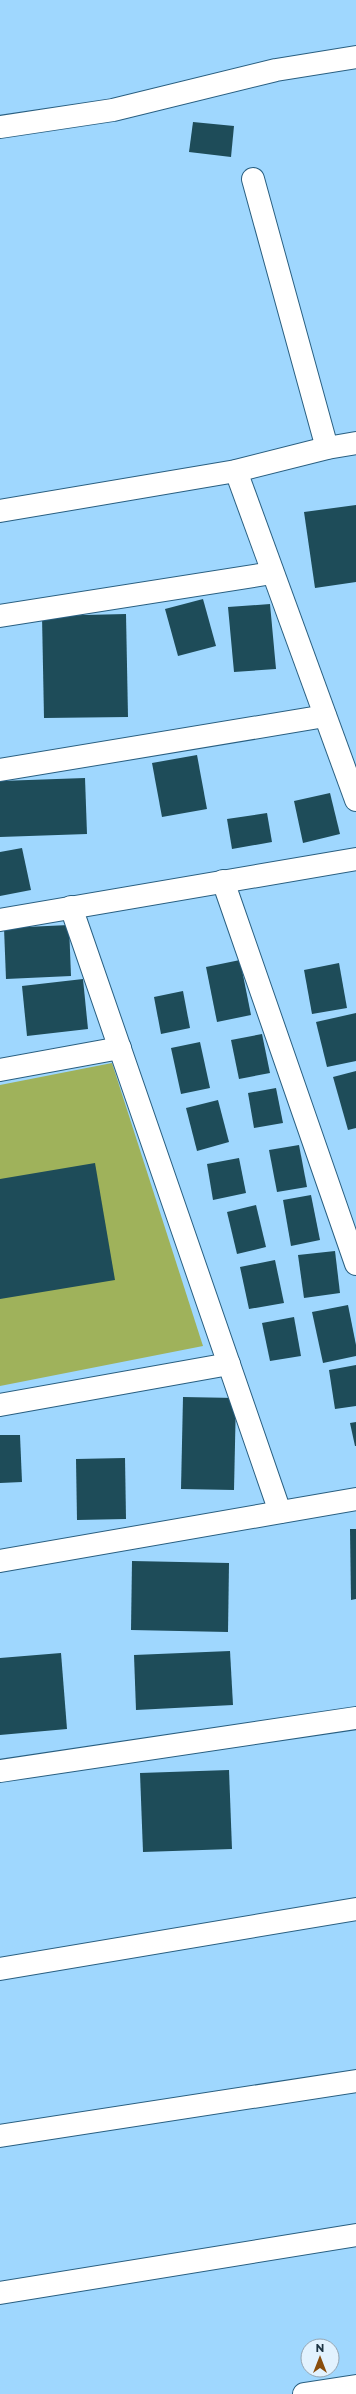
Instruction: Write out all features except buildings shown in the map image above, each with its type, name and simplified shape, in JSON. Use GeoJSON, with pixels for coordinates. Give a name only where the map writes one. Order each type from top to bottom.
{"type":"FeatureCollection","features":[{"type":"Feature","properties":{"kind":"street"},"geometry":{"type":"LineString","coordinates":[[0,127],[113,110],[276,70],[356,57]]}},
{"type":"Feature","properties":{"kind":"street"},"geometry":{"type":"LineString","coordinates":[[252,179],[327,448]]}},
{"type":"Feature","properties":{"kind":"street"},"geometry":{"type":"LineString","coordinates":[[0,511],[236,471],[327,448],[356,443]]}},
{"type":"Feature","properties":{"kind":"street"},"geometry":{"type":"LineString","coordinates":[[236,471],[356,800]]}},
{"type":"Feature","properties":{"kind":"street"},"geometry":{"type":"LineString","coordinates":[[0,616],[272,572]]}},
{"type":"Feature","properties":{"kind":"street"},"geometry":{"type":"LineString","coordinates":[[0,770],[325,716]]}},
{"type":"Feature","properties":{"kind":"street"},"geometry":{"type":"LineString","coordinates":[[0,920],[356,859]]}},
{"type":"Feature","properties":{"kind":"street"},"geometry":{"type":"LineString","coordinates":[[223,881],[356,1264]]}},
{"type":"Feature","properties":{"kind":"street"},"geometry":{"type":"LineString","coordinates":[[71,907],[280,1512]]}},
{"type":"Feature","properties":{"kind":"street"},"geometry":{"type":"LineString","coordinates":[[0,1070],[120,1048]]}},
{"type":"Feature","properties":{"kind":"street"},"geometry":{"type":"LineString","coordinates":[[0,1405],[229,1364]]}},
{"type":"Feature","properties":{"kind":"street"},"geometry":{"type":"LineString","coordinates":[[0,1561],[356,1499]]}},
{"type":"Feature","properties":{"kind":"street"},"geometry":{"type":"LineString","coordinates":[[0,1771],[356,1718]]}},
{"type":"Feature","properties":{"kind":"street"},"geometry":{"type":"LineString","coordinates":[[0,1969],[356,1908]]}},
{"type":"Feature","properties":{"kind":"street"},"geometry":{"type":"LineString","coordinates":[[0,2136],[356,2081]]}},
{"type":"Feature","properties":{"kind":"street"},"geometry":{"type":"LineString","coordinates":[[0,2293],[356,2235]]}},
{"type":"Feature","properties":{"kind":"street"},"geometry":{"type":"LineString","coordinates":[[304,2394],[356,2386]]}},
{"type":"Feature","properties":{"kind":"green space"},"geometry":{"type":"Polygon","coordinates":[[[112,1063],[203,1346],[0,1386],[0,1085],[112,1063]]]}}]}
